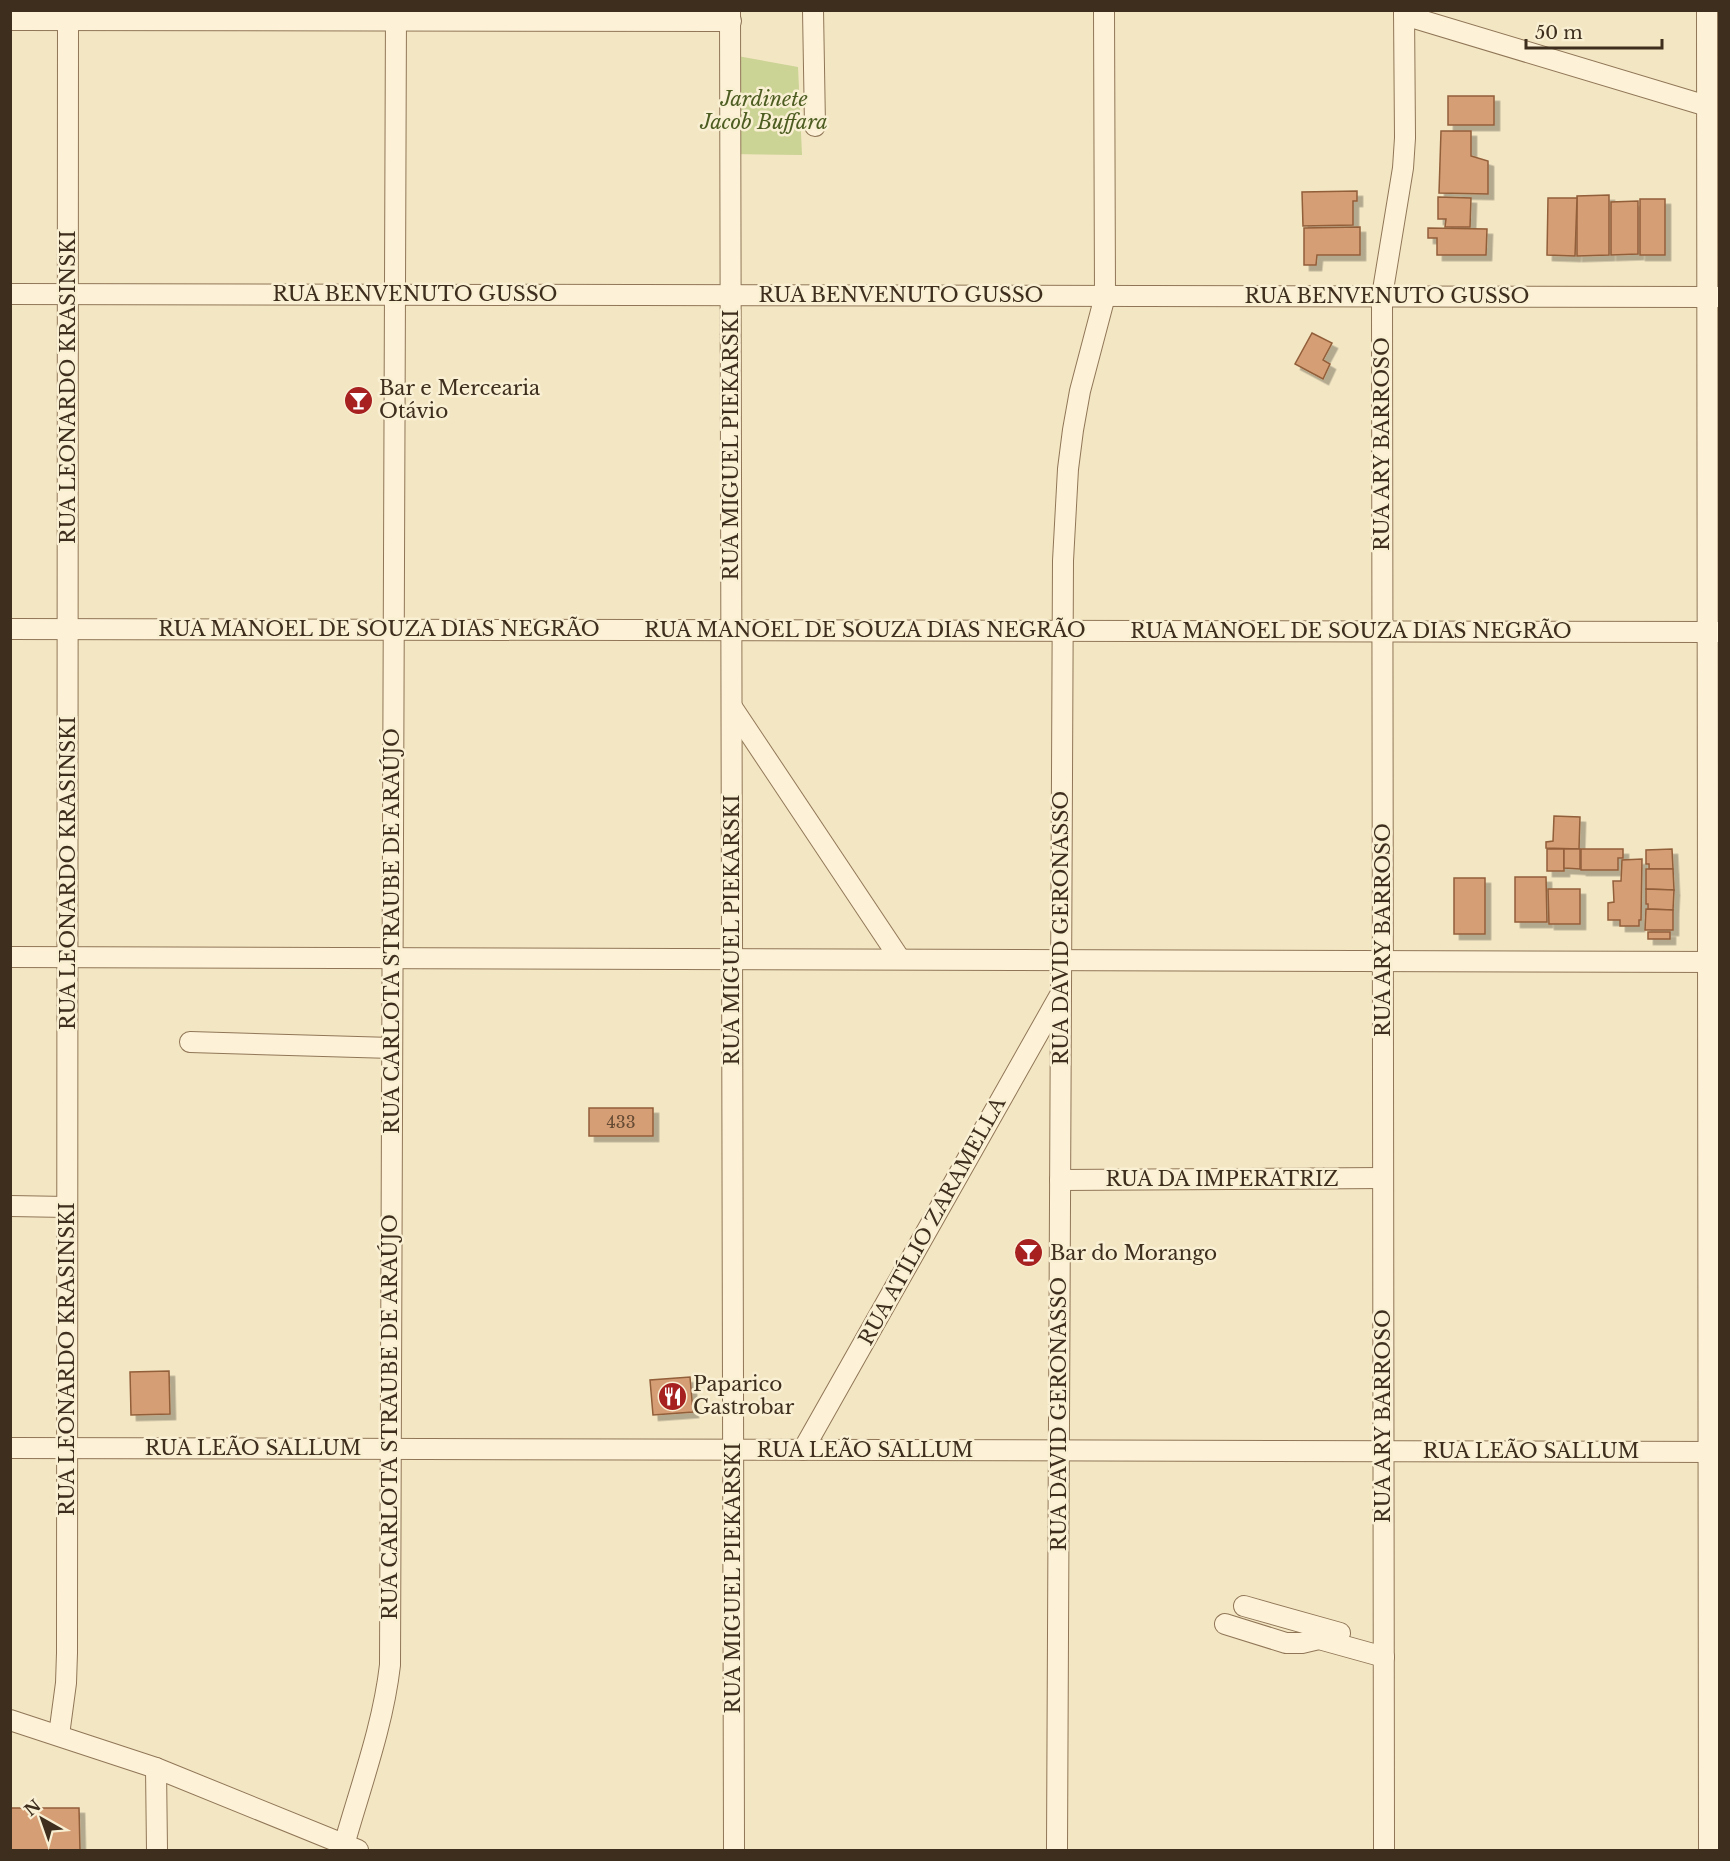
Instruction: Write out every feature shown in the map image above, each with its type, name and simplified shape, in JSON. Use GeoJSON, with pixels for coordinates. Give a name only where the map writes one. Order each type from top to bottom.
{"type":"FeatureCollection","features":[{"type":"Feature","properties":{"kind":"street"},"geometry":{"type":"LineString","coordinates":[[813,10],[815,126]]}},
{"type":"Feature","properties":{"kind":"street","name":"RUA DAVID GERONASSO"},"geometry":{"type":"LineString","coordinates":[[1057,1851],[1065,517],[1070,459],[1080,391],[1106,296],[1104,10]]}},
{"type":"Feature","properties":{"kind":"street"},"geometry":{"type":"LineString","coordinates":[[1707,10],[1707,106],[1713,297],[1714,632],[1714,1452],[1709,1851]]}},
{"type":"Feature","properties":{"kind":"street"},"geometry":{"type":"LineString","coordinates":[[1404,13],[1707,106]]}},
{"type":"Feature","properties":{"kind":"street","name":"RUA ARY BARROSO"},"geometry":{"type":"LineString","coordinates":[[1384,1851],[1382,296],[1403,168],[1405,138],[1404,13]]}},
{"type":"Feature","properties":{"kind":"street"},"geometry":{"type":"LineString","coordinates":[[10,20],[68,15],[730,16]]}},
{"type":"Feature","properties":{"kind":"street","name":"RUA LEONARDO KRASINSKI"},"geometry":{"type":"LineString","coordinates":[[59,1735],[66,1683],[67,1653],[68,15]]}},
{"type":"Feature","properties":{"kind":"street","name":"RUA CARLOTA STRAUBE DE ARAÚJO"},"geometry":{"type":"LineString","coordinates":[[351,1848],[387,1693],[390,1665],[396,16]]}},
{"type":"Feature","properties":{"kind":"street","name":"RUA MIGUEL PIEKARSKI"},"geometry":{"type":"LineString","coordinates":[[730,16],[734,1851]]}},
{"type":"Feature","properties":{"kind":"street","name":"RUA BENVENUTO GUSSO"},"geometry":{"type":"LineString","coordinates":[[10,294],[1713,297]]}},
{"type":"Feature","properties":{"kind":"street","name":"RUA MANOEL DE SOUZA DIAS NEGRÃO"},"geometry":{"type":"LineString","coordinates":[[10,629],[1714,632]]}},
{"type":"Feature","properties":{"kind":"street"},"geometry":{"type":"LineString","coordinates":[[732,707],[900,959]]}},
{"type":"Feature","properties":{"kind":"street"},"geometry":{"type":"LineString","coordinates":[[10,957],[1714,962]]}},
{"type":"Feature","properties":{"kind":"street","name":"RUA ATÍLIO ZARAMELLA"},"geometry":{"type":"LineString","coordinates":[[803,1450],[1061,993]]}},
{"type":"Feature","properties":{"kind":"street"},"geometry":{"type":"LineString","coordinates":[[190,1042],[392,1048]]}},
{"type":"Feature","properties":{"kind":"street","name":"RUA DA IMPERATRIZ"},"geometry":{"type":"LineString","coordinates":[[1060,1180],[1383,1178]]}},
{"type":"Feature","properties":{"kind":"street"},"geometry":{"type":"LineString","coordinates":[[10,1206],[67,1207]]}},
{"type":"Feature","properties":{"kind":"street","name":"RUA LEÃO SALLUM"},"geometry":{"type":"LineString","coordinates":[[10,1448],[1714,1452]]}},
{"type":"Feature","properties":{"kind":"street"},"geometry":{"type":"LineString","coordinates":[[1244,1606],[1346,1634],[1384,1649]]}},
{"type":"Feature","properties":{"kind":"street"},"geometry":{"type":"LineString","coordinates":[[1225,1624],[1286,1643],[1302,1643],[1319,1639],[1384,1649]]}},
{"type":"Feature","properties":{"kind":"street"},"geometry":{"type":"LineString","coordinates":[[10,1720],[156,1768],[351,1848]]}},
{"type":"Feature","properties":{"kind":"street"},"geometry":{"type":"LineString","coordinates":[[156,1768],[157,1851]]}},
{"type":"Feature","properties":{"kind":"green space","name":"Jardinete Jacob Buffara"},"geometry":{"type":"Polygon","coordinates":[[[726,54],[798,67],[802,155],[729,154],[726,54]]]}},
{"type":"Feature","properties":{"kind":"building"},"geometry":{"type":"Polygon","coordinates":[[[1448,96],[1494,96],[1494,125],[1448,125],[1448,96]]]}},
{"type":"Feature","properties":{"kind":"building"},"geometry":{"type":"Polygon","coordinates":[[[1441,131],[1471,131],[1471,156],[1488,161],[1488,194],[1439,193],[1441,131]]]}},
{"type":"Feature","properties":{"kind":"building"},"geometry":{"type":"Polygon","coordinates":[[[1357,191],[1357,201],[1353,201],[1353,225],[1303,226],[1302,192],[1357,191]]]}},
{"type":"Feature","properties":{"kind":"building"},"geometry":{"type":"Polygon","coordinates":[[[1609,195],[1609,255],[1577,256],[1577,196],[1609,195]]]}},
{"type":"Feature","properties":{"kind":"building"},"geometry":{"type":"Polygon","coordinates":[[[1438,197],[1471,198],[1470,227],[1445,227],[1446,219],[1438,219],[1438,197]]]}},
{"type":"Feature","properties":{"kind":"building"},"geometry":{"type":"Polygon","coordinates":[[[1548,198],[1577,198],[1575,256],[1547,255],[1548,198]]]}},
{"type":"Feature","properties":{"kind":"building"},"geometry":{"type":"Polygon","coordinates":[[[1640,199],[1665,199],[1665,255],[1640,255],[1640,199]]]}},
{"type":"Feature","properties":{"kind":"building"},"geometry":{"type":"Polygon","coordinates":[[[1638,201],[1638,254],[1611,255],[1611,202],[1638,201]]]}},
{"type":"Feature","properties":{"kind":"building"},"geometry":{"type":"Polygon","coordinates":[[[1360,227],[1360,255],[1317,255],[1316,265],[1304,265],[1304,228],[1360,227]]]}},
{"type":"Feature","properties":{"kind":"building"},"geometry":{"type":"Polygon","coordinates":[[[1428,228],[1487,229],[1486,255],[1437,255],[1437,238],[1428,238],[1428,228]]]}},
{"type":"Feature","properties":{"kind":"building"},"geometry":{"type":"Polygon","coordinates":[[[1312,333],[1332,343],[1323,360],[1330,364],[1323,379],[1295,364],[1312,333]]]}},
{"type":"Feature","properties":{"kind":"building"},"geometry":{"type":"Polygon","coordinates":[[[1554,816],[1580,817],[1579,849],[1546,848],[1546,842],[1553,841],[1554,816]]]}},
{"type":"Feature","properties":{"kind":"building"},"geometry":{"type":"Polygon","coordinates":[[[1547,849],[1564,849],[1564,871],[1547,871],[1547,849]]]}},
{"type":"Feature","properties":{"kind":"building"},"geometry":{"type":"Polygon","coordinates":[[[1564,849],[1580,849],[1580,869],[1564,868],[1564,849]]]}},
{"type":"Feature","properties":{"kind":"building"},"geometry":{"type":"Polygon","coordinates":[[[1581,849],[1623,849],[1623,858],[1618,858],[1618,870],[1581,870],[1581,849]]]}},
{"type":"Feature","properties":{"kind":"building"},"geometry":{"type":"Polygon","coordinates":[[[1672,849],[1673,869],[1649,869],[1649,864],[1646,864],[1646,850],[1672,849]]]}},
{"type":"Feature","properties":{"kind":"building"},"geometry":{"type":"Polygon","coordinates":[[[1642,859],[1641,920],[1639,920],[1639,926],[1620,926],[1620,920],[1608,920],[1608,903],[1614,902],[1613,881],[1621,881],[1622,860],[1642,859]]]}},
{"type":"Feature","properties":{"kind":"building"},"geometry":{"type":"Polygon","coordinates":[[[1646,869],[1673,869],[1674,890],[1646,889],[1646,869]]]}},
{"type":"Feature","properties":{"kind":"building"},"geometry":{"type":"Polygon","coordinates":[[[1515,877],[1546,877],[1547,922],[1515,922],[1515,877]]]}},
{"type":"Feature","properties":{"kind":"building"},"geometry":{"type":"Polygon","coordinates":[[[1454,878],[1485,878],[1485,934],[1454,934],[1454,878]]]}},
{"type":"Feature","properties":{"kind":"building"},"geometry":{"type":"Polygon","coordinates":[[[1548,889],[1580,889],[1580,924],[1549,924],[1548,889]]]}},
{"type":"Feature","properties":{"kind":"building"},"geometry":{"type":"Polygon","coordinates":[[[1646,889],[1674,890],[1673,910],[1648,909],[1646,889]]]}},
{"type":"Feature","properties":{"kind":"building"},"geometry":{"type":"Polygon","coordinates":[[[1646,909],[1673,910],[1673,930],[1645,930],[1646,909]]]}},
{"type":"Feature","properties":{"kind":"building"},"geometry":{"type":"Polygon","coordinates":[[[1648,932],[1670,932],[1670,939],[1648,939],[1648,932]]]}},
{"type":"Feature","properties":{"kind":"building"},"geometry":{"type":"Polygon","coordinates":[[[589,1108],[653,1108],[653,1136],[589,1136],[589,1108]]]}},
{"type":"Feature","properties":{"kind":"building"},"geometry":{"type":"Polygon","coordinates":[[[169,1371],[170,1414],[131,1415],[130,1372],[169,1371]]]}},
{"type":"Feature","properties":{"kind":"building","name":"Paparico Gastrobar"},"geometry":{"type":"Polygon","coordinates":[[[690,1377],[693,1412],[653,1415],[650,1380],[690,1377]]]}},
{"type":"Feature","properties":{"kind":"building"},"geometry":{"type":"Polygon","coordinates":[[[10,1808],[79,1808],[80,1850],[10,1850],[10,1808]]]}},
{"type":"Feature","properties":{"kind":"place","name":"Bar e Mercearia Otávio"},"geometry":{"type":"Point","coordinates":[358,400]}},
{"type":"Feature","properties":{"kind":"place","name":"Bar do Morango"},"geometry":{"type":"Point","coordinates":[1029,1253]}},
{"type":"Feature","properties":{"kind":"place","name":"Paparico Gastrobar"},"geometry":{"type":"Point","coordinates":[672,1396]}}]}
